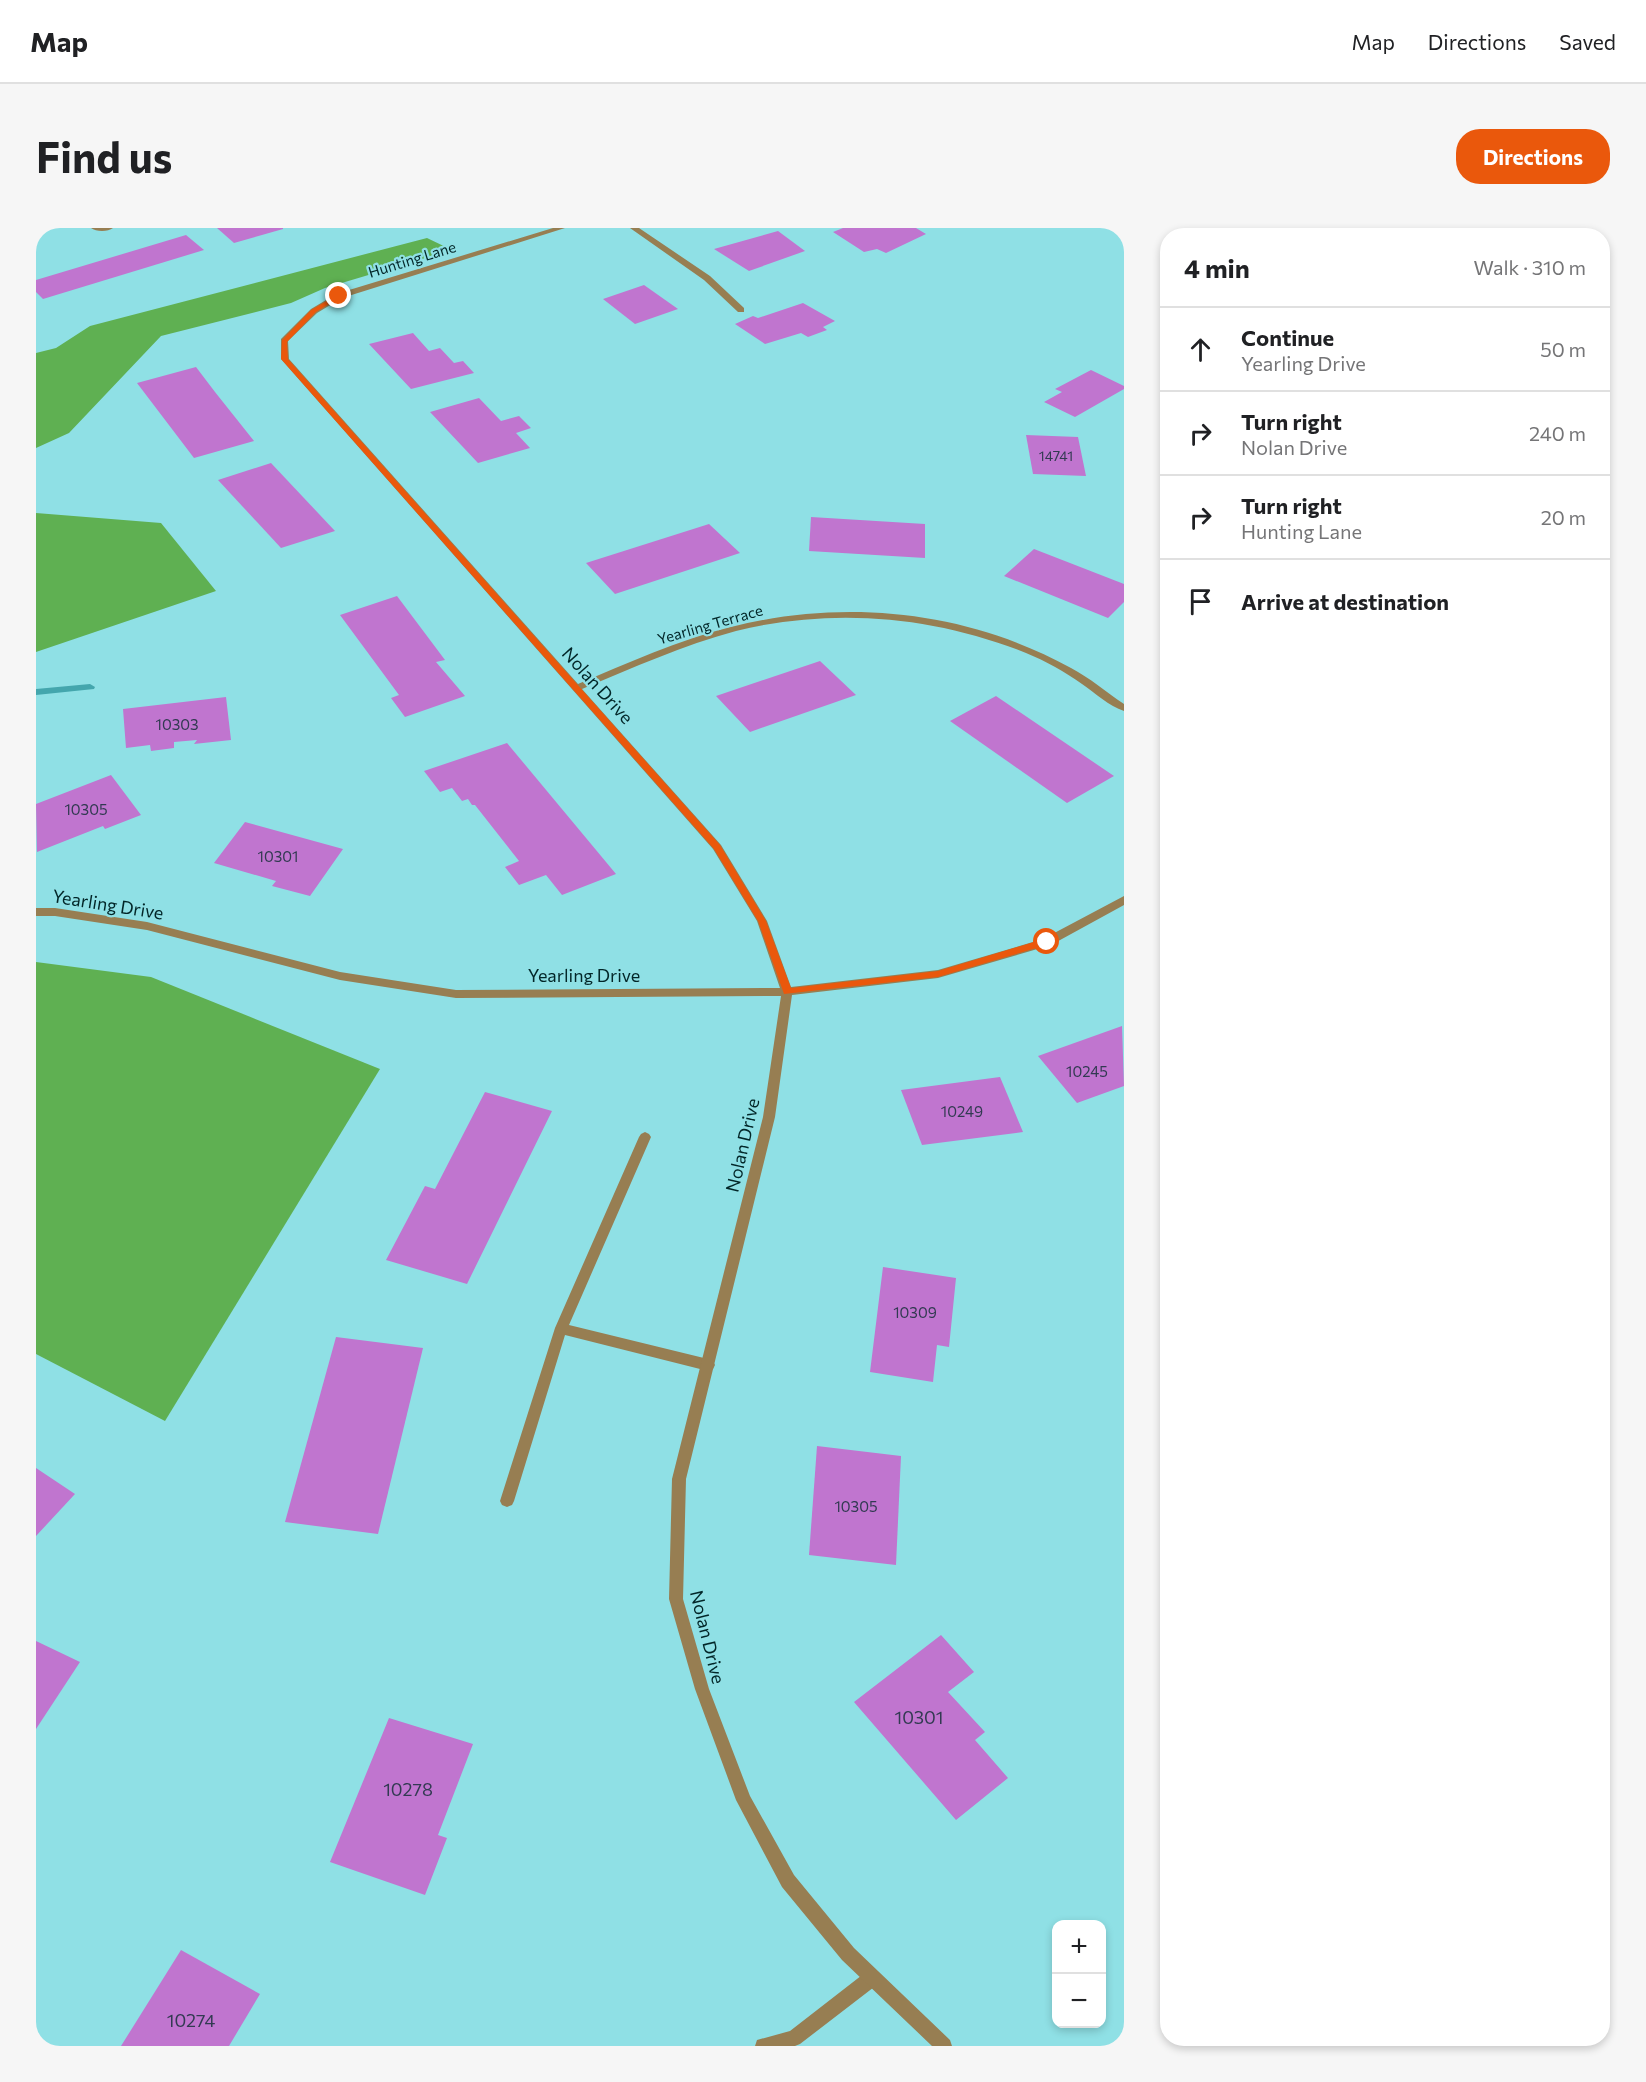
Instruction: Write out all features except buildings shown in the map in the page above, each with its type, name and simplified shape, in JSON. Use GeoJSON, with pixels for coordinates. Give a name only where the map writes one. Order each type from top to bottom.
{"type":"FeatureCollection","features":[{"type":"Feature","properties":{"kind":"street"},"geometry":{"type":"LineString","coordinates":[[95,228],[109,228]]}},
{"type":"Feature","properties":{"kind":"street","name":"Hunting Lane"},"geometry":{"type":"LineString","coordinates":[[284,341],[314,311],[339,296],[561,228]]}},
{"type":"Feature","properties":{"kind":"street"},"geometry":{"type":"LineString","coordinates":[[634,228],[707,278],[741,310]]}},
{"type":"Feature","properties":{"kind":"street","name":"Nolan Drive"},"geometry":{"type":"LineString","coordinates":[[284,341],[285,359],[717,847],[762,921],[787,992],[769,1117],[680,1479],[676,1599],[702,1689],[744,1800],[788,1881],[848,1954],[944,2046]]}},
{"type":"Feature","properties":{"kind":"street","name":"Yearling Terrace"},"geometry":{"type":"LineString","coordinates":[[576,688],[677,647],[755,624],[840,613],[904,617],[990,636],[1067,670],[1124,708]]}},
{"type":"Feature","properties":{"kind":"street","name":"Yearling Drive"},"geometry":{"type":"LineString","coordinates":[[36,912],[55,912],[147,926],[340,976],[456,994],[787,992],[938,974],[1047,942],[1124,900]]}},
{"type":"Feature","properties":{"kind":"street"},"geometry":{"type":"LineString","coordinates":[[507,1501],[561,1328],[645,1137]]}},
{"type":"Feature","properties":{"kind":"street"},"geometry":{"type":"LineString","coordinates":[[561,1328],[708,1365]]}},
{"type":"Feature","properties":{"kind":"street"},"geometry":{"type":"LineString","coordinates":[[763,2046],[794,2038],[872,1978]]}},
{"type":"Feature","properties":{"kind":"green space"},"geometry":{"type":"Polygon","coordinates":[[[427,238],[452,250],[325,288],[291,303],[161,336],[69,433],[36,448],[36,353],[56,348],[90,326],[427,238]]]}},
{"type":"Feature","properties":{"kind":"green space"},"geometry":{"type":"Polygon","coordinates":[[[36,513],[161,523],[216,591],[36,652],[36,513]]]}},
{"type":"Feature","properties":{"kind":"green space"},"geometry":{"type":"Polygon","coordinates":[[[36,962],[151,977],[380,1069],[165,1421],[36,1354],[36,962]]]}},
{"type":"Feature","properties":{"kind":"waterway"},"geometry":{"type":"LineString","coordinates":[[36,692],[90,687]]}},
{"type":"Feature","properties":{"kind":"route"},"geometry":{"type":"LineString","coordinates":[[339,296],[314,311],[284,341],[285,359],[717,847],[762,921],[787,992],[938,974],[1047,942]]}}]}
